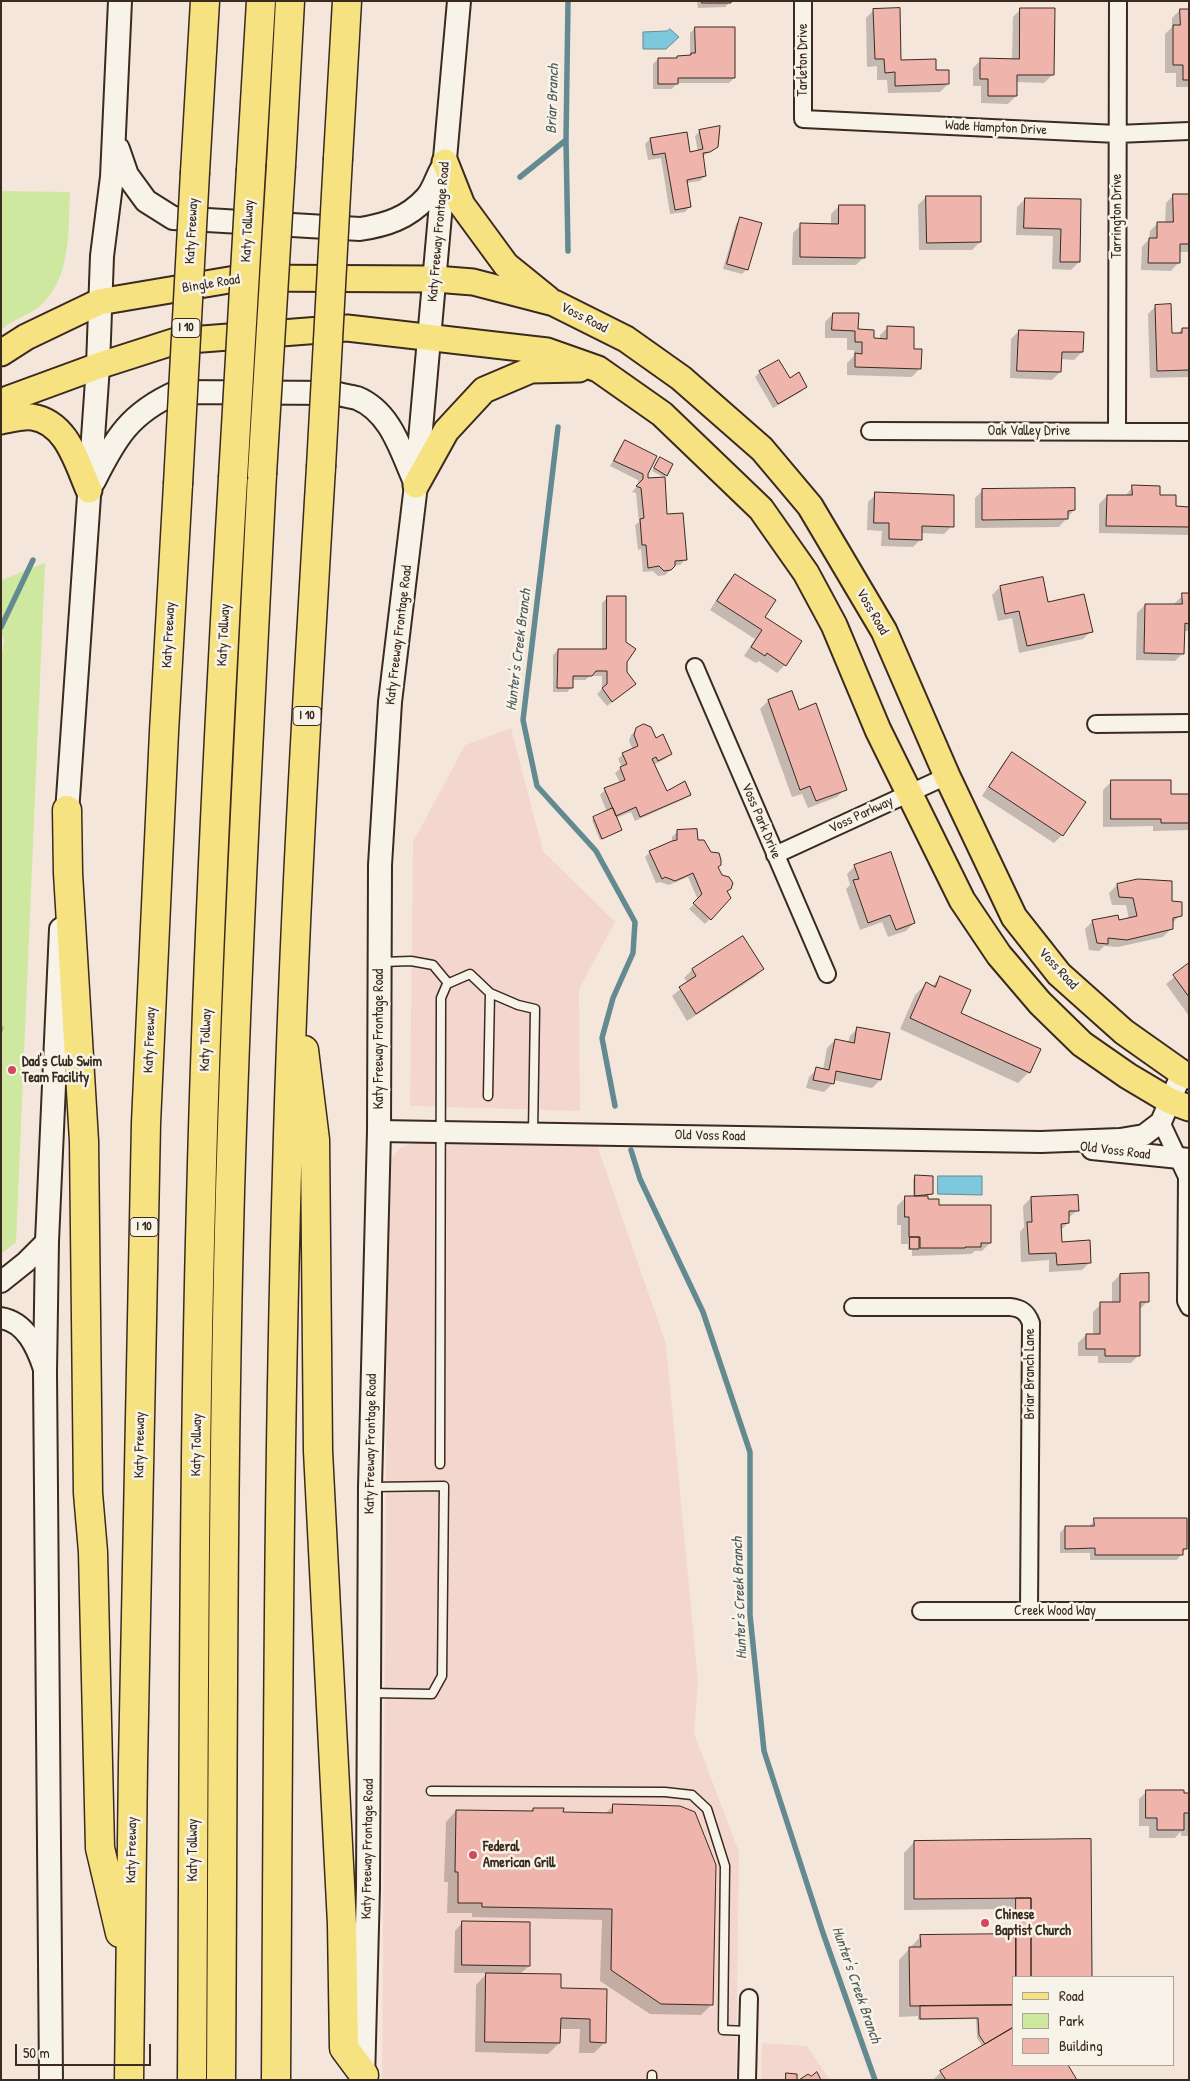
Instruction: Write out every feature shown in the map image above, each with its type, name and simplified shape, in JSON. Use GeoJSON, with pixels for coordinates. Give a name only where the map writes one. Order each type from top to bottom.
{"type":"FeatureCollection","features":[{"type":"Feature","properties":{"kind":"highway","name":"Katy Tollway"},"geometry":{"type":"LineString","coordinates":[[192,2080],[196,1492],[201,1204],[213,852],[261,1]]}},
{"type":"Feature","properties":{"kind":"highway","name":"Katy Tollway"},"geometry":{"type":"LineString","coordinates":[[221,2080],[224,1598],[231,1185],[243,834],[290,1]]}},
{"type":"Feature","properties":{"kind":"highway","name":"I 10"},"geometry":{"type":"LineString","coordinates":[[276,2080],[282,1402],[287,1151],[294,965],[347,1]]}},
{"type":"Feature","properties":{"kind":"highway","name":"Katy Freeway"},"geometry":{"type":"LineString","coordinates":[[129,2080],[146,1124],[162,762],[204,7]]}},
{"type":"Feature","properties":{"kind":"highway"},"geometry":{"type":"LineString","coordinates":[[67,810],[68,874],[85,1154],[88,1484],[93,1552],[100,1848],[130,1971]]}},
{"type":"Feature","properties":{"kind":"highway"},"geometry":{"type":"LineString","coordinates":[[294,965],[315,1140],[318,1451],[341,1915],[344,2048],[364,2078]]}},
{"type":"Feature","properties":{"kind":"main road"},"geometry":{"type":"LineString","coordinates":[[51,2080],[45,1372],[47,1241],[67,810],[98,366],[102,256],[112,177],[120,1]]}},
{"type":"Feature","properties":{"kind":"main road","name":"Katy Freeway Frontage Road"},"geometry":{"type":"LineString","coordinates":[[364,2078],[368,1888],[370,1486],[379,1131],[380,865],[390,702],[416,485],[459,1]]}},
{"type":"Feature","properties":{"kind":"main road"},"geometry":{"type":"LineString","coordinates":[[114,138],[127,175],[146,201],[173,218],[360,229],[381,226],[400,219],[427,198],[445,162]]}},
{"type":"Feature","properties":{"kind":"main road"},"geometry":{"type":"LineString","coordinates":[[445,162],[462,205],[506,265],[554,303]]}},
{"type":"Feature","properties":{"kind":"main road","name":"Bingle Road"},"geometry":{"type":"LineString","coordinates":[[1,353],[26,337],[99,302],[242,278],[435,279]]}},
{"type":"Feature","properties":{"kind":"main road","name":"Voss Road"},"geometry":{"type":"LineString","coordinates":[[435,279],[473,282],[554,303],[626,339],[681,378],[762,449],[810,506],[884,631],[947,776],[1014,917],[1058,974],[1124,1032],[1185,1075]]}},
{"type":"Feature","properties":{"kind":"main road"},"geometry":{"type":"LineString","coordinates":[[1,403],[98,366],[176,341],[347,328],[547,351],[598,369],[662,414],[761,509],[806,573],[834,625],[878,730],[908,794],[962,900],[999,955],[1040,1003],[1082,1044],[1173,1110]]}},
{"type":"Feature","properties":{"kind":"main road"},"geometry":{"type":"LineString","coordinates":[[416,485],[446,431],[484,390],[531,370],[598,369]]}},
{"type":"Feature","properties":{"kind":"main road"},"geometry":{"type":"LineString","coordinates":[[89,490],[112,445],[125,427],[159,400],[177,392],[334,393],[356,398],[372,407],[391,428],[416,485]]}},
{"type":"Feature","properties":{"kind":"main road"},"geometry":{"type":"LineString","coordinates":[[1,421],[32,417],[47,422],[56,428],[67,440],[89,490]]}},
{"type":"Feature","properties":{"kind":"main road"},"geometry":{"type":"LineString","coordinates":[[778,534],[810,506]]}},
{"type":"Feature","properties":{"kind":"street","name":"Tarleton Drive"},"geometry":{"type":"LineString","coordinates":[[802,1],[803,119]]}},
{"type":"Feature","properties":{"kind":"street","name":"Tarrington Drive"},"geometry":{"type":"LineString","coordinates":[[1118,1],[1118,431]]}},
{"type":"Feature","properties":{"kind":"street","name":"Wade Hampton Drive"},"geometry":{"type":"LineString","coordinates":[[803,119],[1118,134],[1189,131]]}},
{"type":"Feature","properties":{"kind":"street","name":"Oak Valley Drive"},"geometry":{"type":"LineString","coordinates":[[870,431],[1189,432]]}},
{"type":"Feature","properties":{"kind":"street","name":"Voss Park Drive"},"geometry":{"type":"LineString","coordinates":[[695,667],[827,974]]}},
{"type":"Feature","properties":{"kind":"street"},"geometry":{"type":"LineString","coordinates":[[1096,724],[1189,723]]}},
{"type":"Feature","properties":{"kind":"street","name":"Voss Parkway"},"geometry":{"type":"LineString","coordinates":[[775,855],[947,776]]}},
{"type":"Feature","properties":{"kind":"street"},"geometry":{"type":"LineString","coordinates":[[1185,1075],[1173,1110],[1187,1177],[1186,1301],[1189,1307]]}},
{"type":"Feature","properties":{"kind":"street","name":"Old Voss Road"},"geometry":{"type":"LineString","coordinates":[[379,1131],[1041,1142],[1120,1139],[1144,1134],[1173,1110]]}},
{"type":"Feature","properties":{"kind":"street","name":"Old Voss Road"},"geometry":{"type":"LineString","coordinates":[[1041,1142],[1122,1153],[1184,1158]]}},
{"type":"Feature","properties":{"kind":"street"},"geometry":{"type":"LineString","coordinates":[[1,1282],[26,1262],[47,1241]]}},
{"type":"Feature","properties":{"kind":"street","name":"Briar Branch Lane"},"geometry":{"type":"LineString","coordinates":[[853,1307],[1010,1307],[1017,1308],[1028,1316],[1031,1323],[1029,1610]]}},
{"type":"Feature","properties":{"kind":"street"},"geometry":{"type":"LineString","coordinates":[[1,1318],[6,1318],[25,1331],[37,1348],[45,1372]]}},
{"type":"Feature","properties":{"kind":"street","name":"Creek Wood Way"},"geometry":{"type":"LineString","coordinates":[[921,1611],[1189,1611]]}},
{"type":"Feature","properties":{"kind":"street"},"geometry":{"type":"LineString","coordinates":[[748,2080],[749,1998]]}},
{"type":"Feature","properties":{"kind":"lane"},"geometry":{"type":"LineString","coordinates":[[380,962],[411,961],[433,965],[448,983]]}},
{"type":"Feature","properties":{"kind":"lane"},"geometry":{"type":"LineString","coordinates":[[440,1464],[440,998],[448,983],[470,974],[490,993],[518,1005],[535,1009],[534,1133]]}},
{"type":"Feature","properties":{"kind":"lane"},"geometry":{"type":"LineString","coordinates":[[488,1096],[490,993]]}},
{"type":"Feature","properties":{"kind":"lane"},"geometry":{"type":"LineString","coordinates":[[369,1693],[432,1694],[442,1676],[444,1495],[444,1486],[370,1486]]}},
{"type":"Feature","properties":{"kind":"lane"},"geometry":{"type":"LineString","coordinates":[[431,1791],[666,1792],[692,1795],[707,1809],[725,1866],[723,2030],[748,2031]]}},
{"type":"Feature","properties":{"kind":"shaded area"},"geometry":{"type":"Polygon","coordinates":[[[511,728],[543,851],[615,922],[579,989],[580,1111],[410,1106],[413,842],[465,745],[511,728]]]}},
{"type":"Feature","properties":{"kind":"shaded area"},"geometry":{"type":"Polygon","coordinates":[[[595,1139],[666,1344],[698,1682],[694,1733],[739,1852],[736,2080],[382,2080],[388,1169],[392,1157],[400,1148],[413,1143],[429,1141],[595,1139]]]}},
{"type":"Feature","properties":{"kind":"shaded area"},"geometry":{"type":"Polygon","coordinates":[[[762,2043],[807,2046],[830,2080],[761,2080],[762,2043]]]}},
{"type":"Feature","properties":{"kind":"green space"},"geometry":{"type":"Polygon","coordinates":[[[1,191],[70,192],[66,252],[58,281],[51,294],[41,305],[1,330],[1,191]]]}},
{"type":"Feature","properties":{"kind":"green space","name":"Dad's Club Swim Team Facility"},"geometry":{"type":"Polygon","coordinates":[[[45,563],[16,1242],[1,1254],[1,661],[4,641],[1,633],[1,584],[2,580],[45,563]]]}},
{"type":"Feature","properties":{"kind":"water"},"geometry":{"type":"Polygon","coordinates":[[[670,29],[679,37],[666,49],[643,49],[643,32],[667,31],[670,29]]]}},
{"type":"Feature","properties":{"kind":"water"},"geometry":{"type":"Polygon","coordinates":[[[938,1176],[982,1176],[982,1195],[938,1194],[938,1176]]]}},
{"type":"Feature","properties":{"kind":"building"},"geometry":{"type":"Polygon","coordinates":[[[702,1],[731,1],[731,3],[702,3],[702,1]]]}},
{"type":"Feature","properties":{"kind":"building"},"geometry":{"type":"Polygon","coordinates":[[[900,8],[901,60],[936,59],[936,70],[949,70],[949,84],[895,86],[895,72],[885,73],[884,59],[875,59],[873,9],[900,8]]]}},
{"type":"Feature","properties":{"kind":"building"},"geometry":{"type":"Polygon","coordinates":[[[1020,8],[1055,8],[1054,75],[1017,75],[1017,96],[988,96],[988,79],[980,79],[980,58],[1019,59],[1020,8]]]}},
{"type":"Feature","properties":{"kind":"building"},"geometry":{"type":"Polygon","coordinates":[[[1180,9],[1189,9],[1189,80],[1183,80],[1183,65],[1173,65],[1173,25],[1180,25],[1180,9]]]}},
{"type":"Feature","properties":{"kind":"building"},"geometry":{"type":"Polygon","coordinates":[[[695,27],[735,27],[735,78],[678,78],[678,84],[658,84],[658,58],[677,58],[677,56],[695,53],[695,27]]]}},
{"type":"Feature","properties":{"kind":"building"},"geometry":{"type":"Polygon","coordinates":[[[720,126],[718,147],[710,152],[703,153],[706,176],[687,180],[691,207],[675,210],[665,153],[653,155],[650,138],[687,132],[690,152],[703,149],[699,130],[720,126]]]}},
{"type":"Feature","properties":{"kind":"building"},"geometry":{"type":"Polygon","coordinates":[[[1173,194],[1189,194],[1189,244],[1180,244],[1180,263],[1148,263],[1149,238],[1157,238],[1157,222],[1173,222],[1173,194]]]}},
{"type":"Feature","properties":{"kind":"building"},"geometry":{"type":"Polygon","coordinates":[[[926,196],[981,196],[981,242],[927,243],[926,196]]]}},
{"type":"Feature","properties":{"kind":"building"},"geometry":{"type":"Polygon","coordinates":[[[1025,198],[1081,199],[1080,262],[1060,262],[1061,229],[1024,228],[1025,198]]]}},
{"type":"Feature","properties":{"kind":"building"},"geometry":{"type":"Polygon","coordinates":[[[839,205],[865,205],[865,258],[800,257],[800,223],[838,224],[839,205]]]}},
{"type":"Feature","properties":{"kind":"building"},"geometry":{"type":"Polygon","coordinates":[[[740,217],[762,223],[748,270],[727,264],[740,217]]]}},
{"type":"Feature","properties":{"kind":"building"},"geometry":{"type":"Polygon","coordinates":[[[1171,304],[1172,333],[1182,333],[1182,328],[1189,328],[1189,370],[1157,371],[1155,305],[1171,304]]]}},
{"type":"Feature","properties":{"kind":"building"},"geometry":{"type":"Polygon","coordinates":[[[833,313],[859,313],[858,329],[874,330],[874,338],[887,339],[887,326],[914,327],[914,349],[922,349],[921,369],[855,367],[855,353],[862,354],[862,342],[855,342],[855,331],[832,330],[833,313]]]}},
{"type":"Feature","properties":{"kind":"building"},"geometry":{"type":"Polygon","coordinates":[[[1019,330],[1084,332],[1083,352],[1062,352],[1061,372],[1017,371],[1019,330]]]}},
{"type":"Feature","properties":{"kind":"building"},"geometry":{"type":"Polygon","coordinates":[[[779,360],[790,378],[799,372],[807,387],[778,404],[759,371],[779,360]]]}},
{"type":"Feature","properties":{"kind":"building"},"geometry":{"type":"Polygon","coordinates":[[[625,440],[657,456],[648,474],[648,478],[665,477],[667,514],[683,513],[687,560],[675,561],[675,566],[671,570],[664,571],[659,566],[648,568],[646,545],[642,545],[640,519],[644,518],[641,488],[636,486],[643,479],[643,474],[614,461],[625,440]]]}},
{"type":"Feature","properties":{"kind":"building"},"geometry":{"type":"Polygon","coordinates":[[[660,457],[673,464],[667,476],[654,468],[660,457]]]}},
{"type":"Feature","properties":{"kind":"building"},"geometry":{"type":"Polygon","coordinates":[[[1132,485],[1160,486],[1160,495],[1176,495],[1176,506],[1189,507],[1189,527],[1106,526],[1107,495],[1132,495],[1132,485]]]}},
{"type":"Feature","properties":{"kind":"building"},"geometry":{"type":"Polygon","coordinates":[[[1075,488],[1075,510],[1068,511],[1068,519],[982,520],[982,489],[1075,488]]]}},
{"type":"Feature","properties":{"kind":"building"},"geometry":{"type":"Polygon","coordinates":[[[875,492],[954,495],[954,527],[922,526],[922,540],[889,539],[889,523],[874,523],[875,492]]]}},
{"type":"Feature","properties":{"kind":"building"},"geometry":{"type":"Polygon","coordinates":[[[735,574],[776,600],[765,617],[802,641],[786,666],[767,653],[765,656],[751,647],[762,630],[717,601],[735,574]]]}},
{"type":"Feature","properties":{"kind":"building"},"geometry":{"type":"Polygon","coordinates":[[[1043,577],[1048,602],[1084,594],[1093,632],[1027,646],[1019,611],[1005,614],[1000,586],[1043,577]]]}},
{"type":"Feature","properties":{"kind":"building"},"geometry":{"type":"Polygon","coordinates":[[[1182,593],[1189,593],[1189,624],[1185,623],[1184,654],[1144,653],[1145,604],[1182,604],[1182,593]]]}},
{"type":"Feature","properties":{"kind":"building"},"geometry":{"type":"Polygon","coordinates":[[[607,596],[626,596],[626,642],[636,649],[627,662],[627,672],[636,684],[612,702],[602,688],[607,684],[607,671],[596,671],[592,676],[573,676],[573,688],[557,688],[558,649],[606,649],[607,596]]]}},
{"type":"Feature","properties":{"kind":"building"},"geometry":{"type":"Polygon","coordinates":[[[792,691],[799,710],[816,703],[847,790],[816,801],[810,786],[800,790],[768,700],[792,691]]]}},
{"type":"Feature","properties":{"kind":"building"},"geometry":{"type":"Polygon","coordinates":[[[644,724],[651,727],[656,738],[663,734],[672,754],[658,761],[656,757],[652,759],[667,791],[685,781],[691,795],[640,817],[636,807],[616,816],[604,788],[625,780],[620,767],[627,764],[622,753],[638,746],[634,735],[636,728],[644,724]]]}},
{"type":"Feature","properties":{"kind":"building"},"geometry":{"type":"Polygon","coordinates":[[[1012,752],[1086,802],[1063,836],[989,787],[1012,752]]]}},
{"type":"Feature","properties":{"kind":"building"},"geometry":{"type":"Polygon","coordinates":[[[1111,780],[1171,780],[1171,794],[1189,794],[1189,823],[1161,823],[1161,819],[1111,819],[1111,780]]]}},
{"type":"Feature","properties":{"kind":"building"},"geometry":{"type":"Polygon","coordinates":[[[613,808],[622,830],[602,839],[593,817],[613,808]]]}},
{"type":"Feature","properties":{"kind":"building"},"geometry":{"type":"Polygon","coordinates":[[[697,829],[698,840],[704,840],[711,852],[719,853],[721,865],[718,867],[722,875],[729,877],[733,883],[731,889],[727,891],[731,898],[711,920],[693,903],[702,894],[693,873],[675,881],[665,877],[662,879],[649,851],[677,840],[677,830],[697,829]]]}},
{"type":"Feature","properties":{"kind":"building"},"geometry":{"type":"Polygon","coordinates":[[[891,852],[915,923],[896,930],[890,915],[868,923],[853,880],[859,879],[854,865],[891,852]]]}},
{"type":"Feature","properties":{"kind":"building"},"geometry":{"type":"Polygon","coordinates":[[[1138,879],[1172,881],[1172,901],[1182,902],[1182,916],[1173,918],[1173,929],[1127,940],[1108,938],[1108,944],[1097,943],[1092,920],[1118,915],[1119,920],[1137,916],[1133,898],[1119,897],[1117,884],[1138,879]]]}},
{"type":"Feature","properties":{"kind":"building"},"geometry":{"type":"Polygon","coordinates":[[[743,936],[764,969],[696,1014],[679,987],[696,976],[692,969],[743,936]]]}},
{"type":"Feature","properties":{"kind":"building"},"geometry":{"type":"Polygon","coordinates":[[[1189,963],[1189,997],[1173,975],[1189,963]]]}},
{"type":"Feature","properties":{"kind":"building"},"geometry":{"type":"Polygon","coordinates":[[[940,976],[971,990],[961,1013],[1041,1049],[1030,1073],[910,1018],[926,982],[935,987],[940,976]]]}},
{"type":"Feature","properties":{"kind":"building"},"geometry":{"type":"Polygon","coordinates":[[[857,1027],[890,1033],[881,1080],[836,1071],[834,1084],[813,1080],[816,1067],[829,1070],[835,1039],[854,1043],[857,1027]]]}},
{"type":"Feature","properties":{"kind":"building"},"geometry":{"type":"Polygon","coordinates":[[[915,1175],[933,1176],[933,1194],[915,1196],[915,1175]]]}},
{"type":"Feature","properties":{"kind":"building"},"geometry":{"type":"Polygon","coordinates":[[[1078,1195],[1079,1211],[1069,1211],[1069,1223],[1061,1224],[1062,1242],[1090,1240],[1091,1263],[1057,1265],[1056,1253],[1029,1254],[1027,1222],[1032,1222],[1031,1197],[1078,1195]]]}},
{"type":"Feature","properties":{"kind":"building"},"geometry":{"type":"Polygon","coordinates":[[[905,1196],[928,1196],[928,1199],[939,1199],[939,1205],[991,1205],[991,1243],[981,1243],[981,1247],[920,1248],[920,1237],[909,1237],[909,1217],[905,1217],[905,1196]]]}},
{"type":"Feature","properties":{"kind":"building"},"geometry":{"type":"Polygon","coordinates":[[[910,1237],[919,1237],[919,1249],[910,1249],[910,1237]]]}},
{"type":"Feature","properties":{"kind":"building"},"geometry":{"type":"Polygon","coordinates":[[[1149,1273],[1149,1302],[1140,1302],[1140,1356],[1105,1356],[1105,1349],[1086,1349],[1086,1334],[1100,1334],[1100,1302],[1120,1302],[1120,1274],[1149,1273]]]}},
{"type":"Feature","properties":{"kind":"building"},"geometry":{"type":"Polygon","coordinates":[[[1094,1518],[1187,1518],[1187,1549],[1183,1549],[1183,1555],[1095,1555],[1095,1548],[1065,1549],[1065,1526],[1094,1526],[1094,1518]]]}},
{"type":"Feature","properties":{"kind":"building"},"geometry":{"type":"Polygon","coordinates":[[[1146,1790],[1184,1790],[1184,1793],[1189,1793],[1189,1813],[1184,1813],[1184,1830],[1157,1830],[1157,1818],[1146,1818],[1146,1790]]]}},
{"type":"Feature","properties":{"kind":"building"},"geometry":{"type":"Polygon","coordinates":[[[613,1804],[680,1806],[695,1812],[716,1865],[713,2005],[661,2004],[611,1970],[612,1909],[482,1907],[482,1903],[458,1903],[458,1872],[455,1872],[456,1810],[533,1811],[533,1808],[564,1808],[563,1812],[612,1813],[613,1804]]]}},
{"type":"Feature","properties":{"kind":"building"},"geometry":{"type":"Polygon","coordinates":[[[1091,1839],[1092,1976],[1031,1976],[1031,1898],[914,1899],[914,1841],[1091,1839]]]}},
{"type":"Feature","properties":{"kind":"building"},"geometry":{"type":"Polygon","coordinates":[[[1016,1898],[1031,1898],[1031,1976],[1016,1976],[1016,1898]]]}},
{"type":"Feature","properties":{"kind":"building"},"geometry":{"type":"Polygon","coordinates":[[[462,1921],[530,1922],[530,1966],[462,1965],[462,1921]]]}},
{"type":"Feature","properties":{"kind":"building"},"geometry":{"type":"Polygon","coordinates":[[[1016,1934],[1016,1976],[1012,1976],[1012,2005],[910,2006],[909,1947],[921,1947],[920,1935],[1016,1934]]]}},
{"type":"Feature","properties":{"kind":"building"},"geometry":{"type":"Polygon","coordinates":[[[486,1973],[561,1974],[561,1988],[607,1989],[606,2043],[590,2042],[590,2019],[561,2018],[560,2043],[485,2042],[486,1973]]]}},
{"type":"Feature","properties":{"kind":"building"},"geometry":{"type":"Polygon","coordinates":[[[1012,2005],[1012,2028],[985,2044],[979,2035],[978,2018],[920,2019],[920,2006],[1012,2005]]]}},
{"type":"Feature","properties":{"kind":"building"},"geometry":{"type":"Polygon","coordinates":[[[1012,2028],[1012,2066],[1069,2066],[1077,2080],[946,2080],[940,2071],[1012,2028]]]}},
{"type":"Feature","properties":{"kind":"building"},"geometry":{"type":"Polygon","coordinates":[[[817,2072],[821,2080],[799,2080],[808,2074],[811,2076],[817,2072]]]}},
{"type":"Feature","properties":{"kind":"building"},"geometry":{"type":"Polygon","coordinates":[[[786,2073],[797,2074],[797,2080],[786,2080],[786,2073]]]}},
{"type":"Feature","properties":{"kind":"waterway","name":"Briar Branch"},"geometry":{"type":"LineString","coordinates":[[520,177],[566,140],[568,1]]}},
{"type":"Feature","properties":{"kind":"waterway","name":"Hunter's Creek Branch"},"geometry":{"type":"LineString","coordinates":[[566,140],[568,251]]}},
{"type":"Feature","properties":{"kind":"waterway","name":"Hunter's Creek Branch"},"geometry":{"type":"LineString","coordinates":[[558,427],[523,720],[537,786],[596,851],[635,922],[633,953],[613,998],[602,1038],[615,1106]]}},
{"type":"Feature","properties":{"kind":"waterway","name":"Briar Branch"},"geometry":{"type":"LineString","coordinates":[[1,627],[33,560]]}},
{"type":"Feature","properties":{"kind":"waterway","name":"Hunter's Creek Branch"},"geometry":{"type":"LineString","coordinates":[[631,1150],[640,1179],[703,1312],[750,1452],[750,1615],[764,1751],[823,1933],[875,2080]]}},
{"type":"Feature","properties":{"kind":"place","name":"Dad's Club Swim Team Facility"},"geometry":{"type":"Point","coordinates":[12,1070]}},
{"type":"Feature","properties":{"kind":"place","name":"Federal American Grill"},"geometry":{"type":"Point","coordinates":[473,1855]}},
{"type":"Feature","properties":{"kind":"place","name":"Chinese Baptist Church"},"geometry":{"type":"Point","coordinates":[985,1923]}}]}
